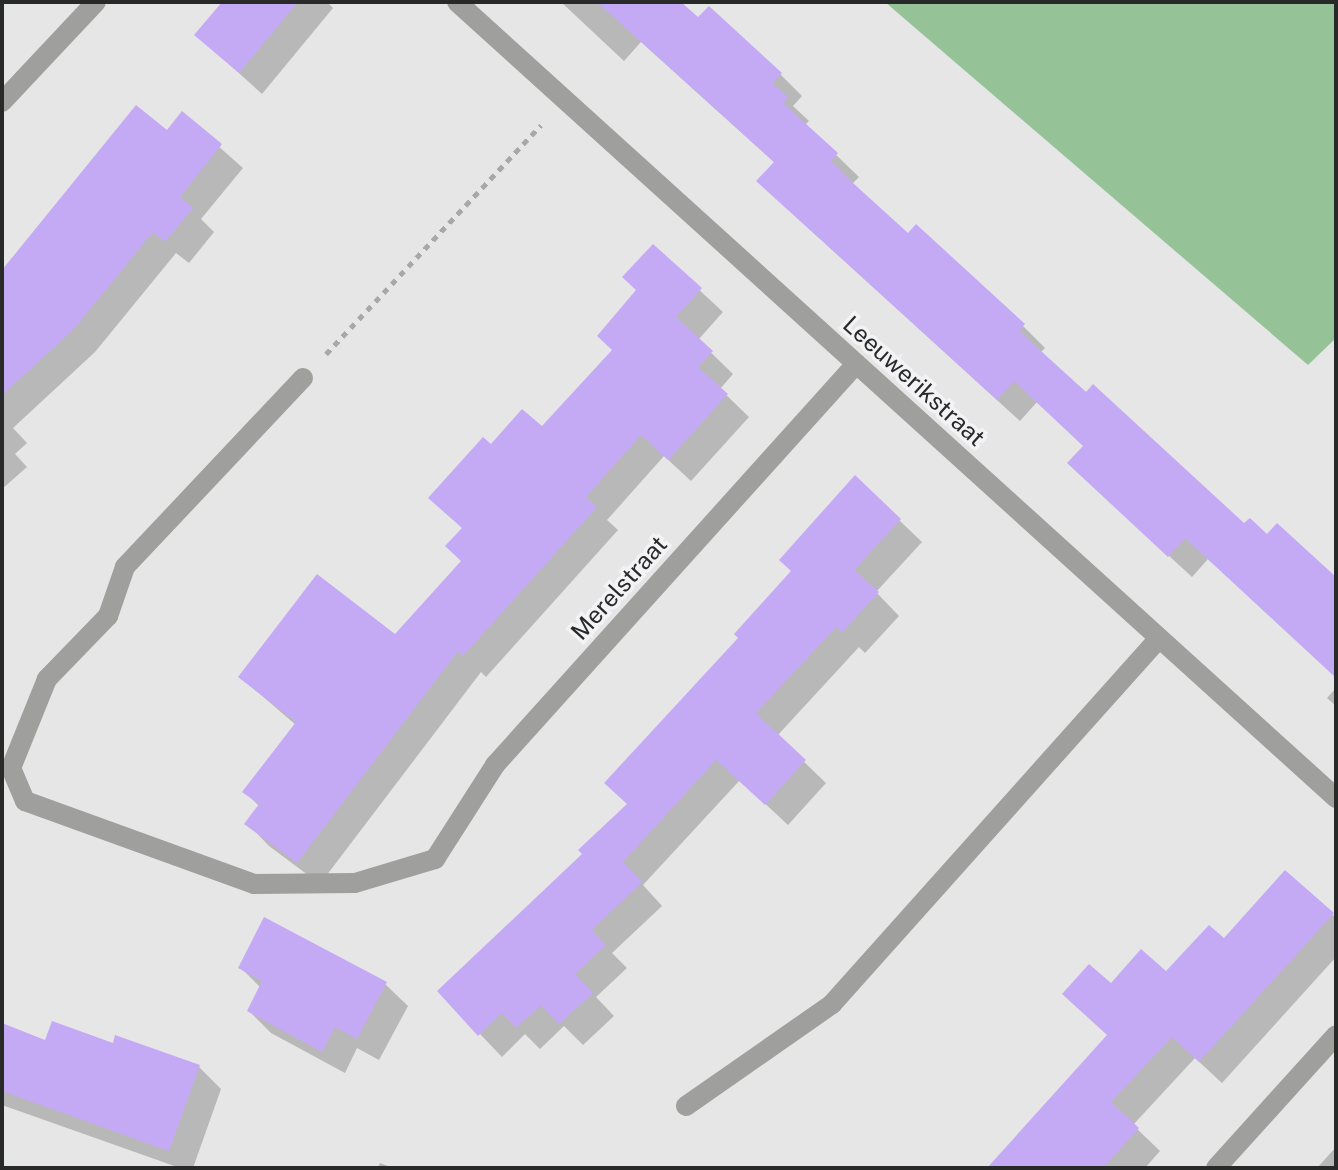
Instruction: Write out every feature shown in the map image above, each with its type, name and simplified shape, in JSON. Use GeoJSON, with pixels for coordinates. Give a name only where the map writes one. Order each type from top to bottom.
{"type":"FeatureCollection","features":[{"type":"Feature","properties":{"kind":"street"},"geometry":{"type":"LineString","coordinates":[[2,102],[96,2]]}},
{"type":"Feature","properties":{"kind":"street","name":"Leeuwerikstraat"},"geometry":{"type":"LineString","coordinates":[[457,2],[1336,798]]}},
{"type":"Feature","properties":{"kind":"street","name":"Merelstraat"},"geometry":{"type":"LineString","coordinates":[[303,378],[125,567],[108,616],[47,679],[11,768],[25,801],[254,884],[355,883],[435,859],[495,765],[856,364]]}},
{"type":"Feature","properties":{"kind":"street"},"geometry":{"type":"LineString","coordinates":[[686,1106],[832,1004],[1159,638]]}},
{"type":"Feature","properties":{"kind":"street"},"geometry":{"type":"LineString","coordinates":[[1216,1168],[1336,1035]]}},
{"type":"Feature","properties":{"kind":"path"},"geometry":{"type":"LineString","coordinates":[[303,378],[565,99]]}},
{"type":"Feature","properties":{"kind":"green space"},"geometry":{"type":"Polygon","coordinates":[[[885,2],[1336,2],[1336,338],[1308,365],[885,2]]]}},
{"type":"Feature","properties":{"kind":"building"},"geometry":{"type":"Polygon","coordinates":[[[222,2],[298,2],[239,73],[194,35],[222,2]]]}},
{"type":"Feature","properties":{"kind":"building"},"geometry":{"type":"Polygon","coordinates":[[[597,2],[681,2],[698,17],[709,6],[782,73],[772,83],[788,97],[783,103],[838,153],[831,161],[853,183],[908,233],[916,224],[1025,324],[1019,331],[1086,392],[1093,384],[1244,523],[1250,518],[1267,534],[1277,523],[1336,577],[1336,678],[1185,538],[1168,557],[1067,463],[1083,446],[1014,381],[997,400],[756,181],[774,162],[597,2]]]}},
{"type":"Feature","properties":{"kind":"building"},"geometry":{"type":"Polygon","coordinates":[[[136,105],[167,130],[182,111],[222,144],[180,197],[193,208],[165,242],[153,232],[73,330],[2,395],[2,270],[136,105]]]}},
{"type":"Feature","properties":{"kind":"building"},"geometry":{"type":"Polygon","coordinates":[[[653,244],[702,288],[676,317],[713,351],[698,367],[728,394],[668,460],[641,435],[586,497],[597,507],[463,656],[458,651],[297,863],[244,824],[259,804],[242,792],[296,722],[238,677],[317,574],[395,634],[461,561],[445,546],[462,528],[428,498],[483,437],[491,444],[522,409],[542,426],[612,350],[597,336],[636,290],[622,277],[653,244]]]}},
{"type":"Feature","properties":{"kind":"building"},"geometry":{"type":"Polygon","coordinates":[[[855,475],[901,519],[854,570],[879,592],[842,632],[836,627],[756,713],[806,760],[765,805],[716,760],[623,862],[642,882],[592,930],[606,945],[575,974],[593,993],[559,1024],[541,1005],[516,1028],[502,1013],[478,1036],[437,991],[582,854],[578,850],[627,804],[604,783],[738,638],[734,634],[791,571],[779,560],[855,475]]]}},
{"type":"Feature","properties":{"kind":"building"},"geometry":{"type":"Polygon","coordinates":[[[1285,870],[1334,913],[1199,1062],[1172,1037],[1111,1102],[1139,1128],[1103,1168],[987,1168],[1107,1035],[1062,994],[1089,964],[1111,983],[1141,949],[1166,971],[1209,925],[1224,938],[1285,870]]]}},
{"type":"Feature","properties":{"kind":"building"},"geometry":{"type":"Polygon","coordinates":[[[264,917],[387,982],[357,1039],[335,1027],[322,1052],[247,1011],[262,981],[238,968],[264,917]]]}},
{"type":"Feature","properties":{"kind":"building"},"geometry":{"type":"Polygon","coordinates":[[[52,1021],[113,1043],[115,1035],[200,1065],[169,1151],[2,1091],[2,1023],[45,1040],[52,1021]]]}}]}
